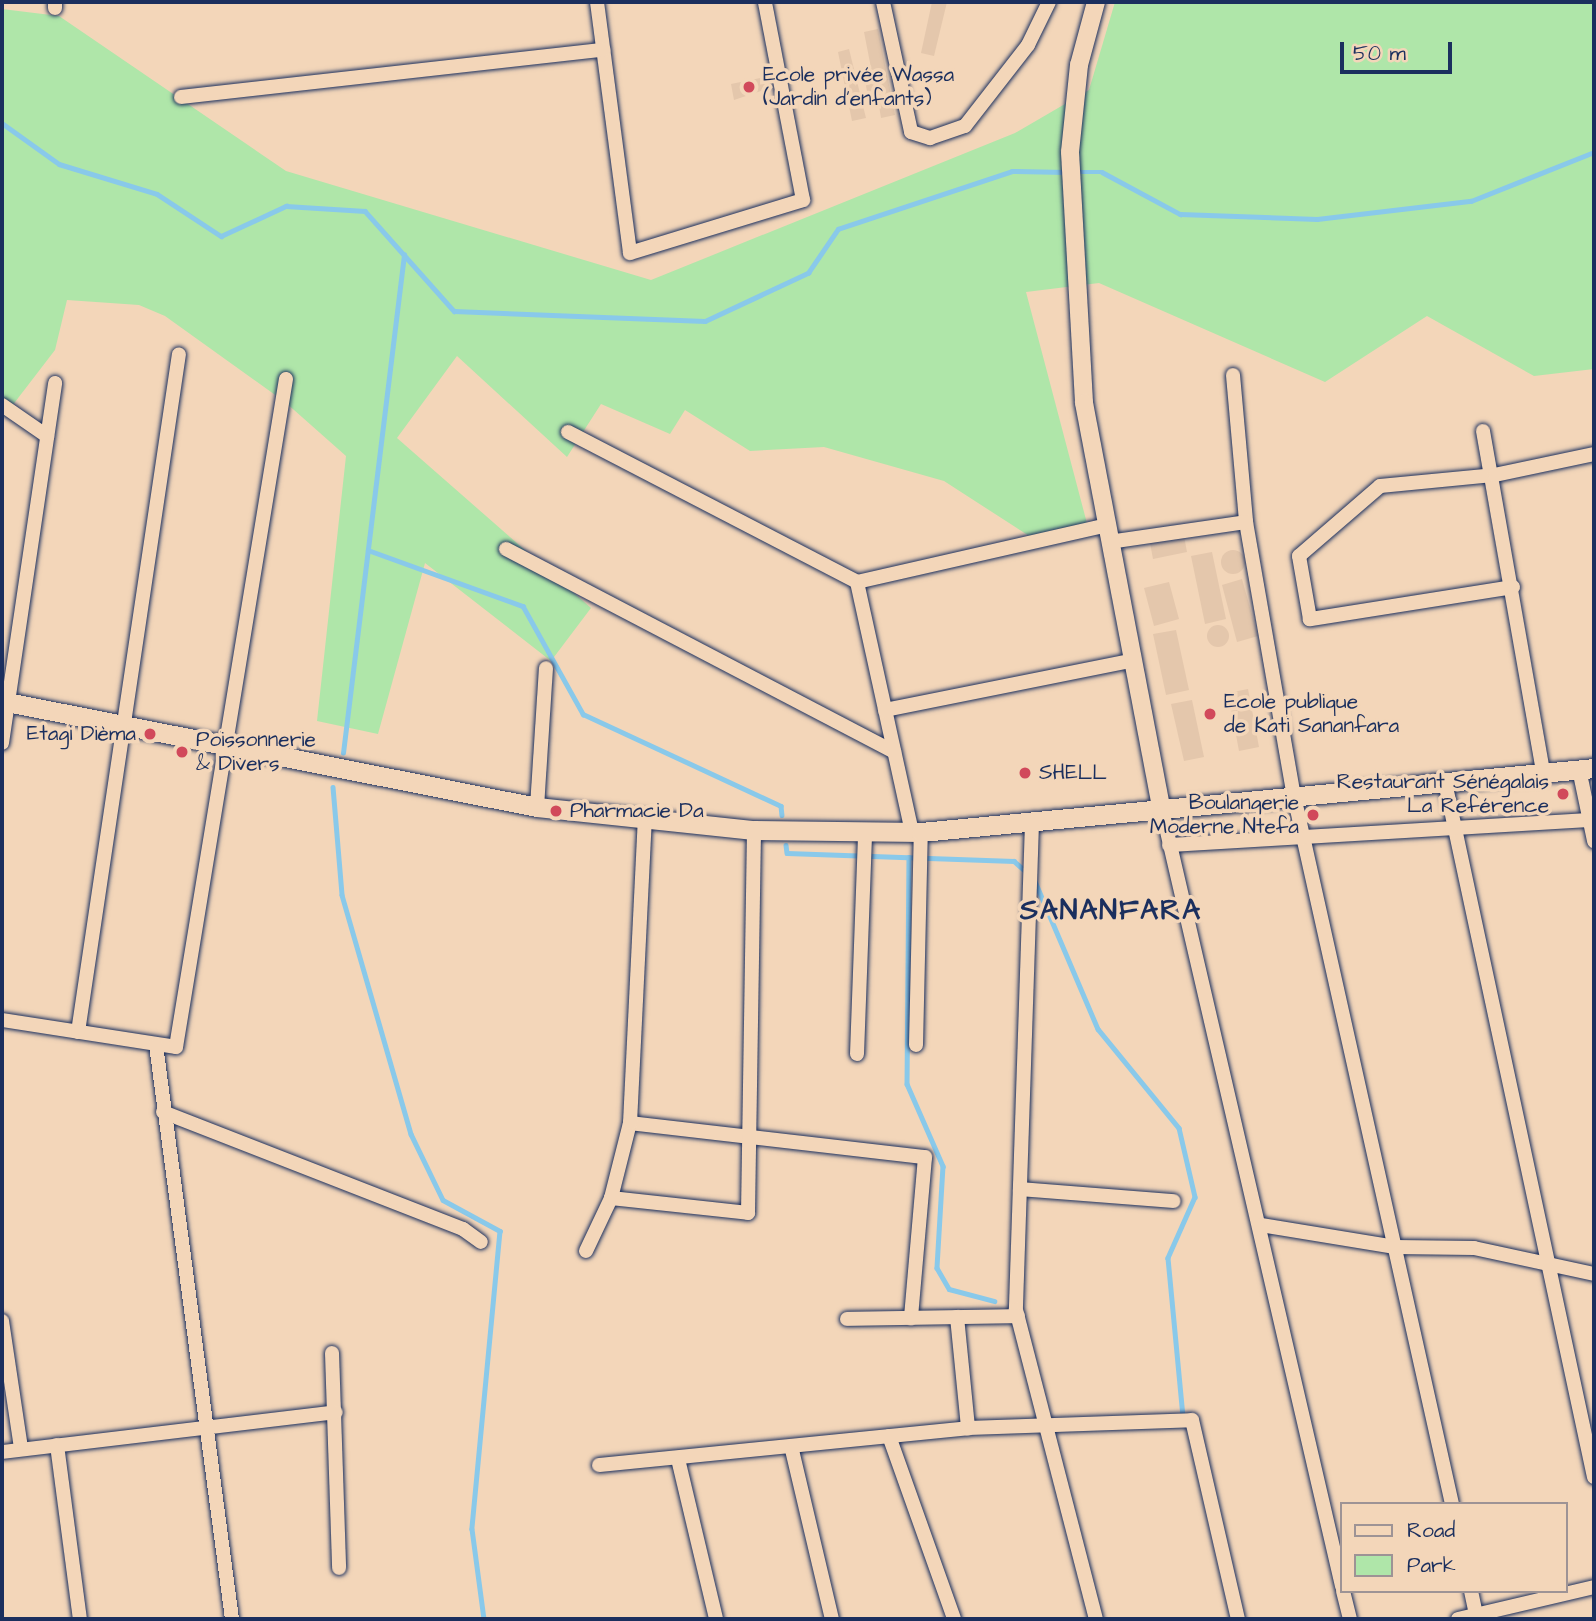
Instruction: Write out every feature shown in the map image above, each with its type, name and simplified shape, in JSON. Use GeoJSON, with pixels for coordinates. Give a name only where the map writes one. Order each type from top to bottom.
{"type":"FeatureCollection","features":[{"type":"Feature","properties":{"kind":"main road"},"geometry":{"type":"LineString","coordinates":[[5,702],[537,807],[645,821],[754,830],[916,832],[1586,768]]}},
{"type":"Feature","properties":{"kind":"street"},"geometry":{"type":"LineString","coordinates":[[597,2],[630,253],[803,200],[765,2]]}},
{"type":"Feature","properties":{"kind":"street"},"geometry":{"type":"LineString","coordinates":[[883,2],[911,132],[930,138],[965,126],[1028,45],[1049,2]]}},
{"type":"Feature","properties":{"kind":"street"},"geometry":{"type":"LineString","coordinates":[[1096,2],[1079,65],[1070,152],[1084,403],[1131,661],[1162,810],[1261,1225],[1340,1576]]}},
{"type":"Feature","properties":{"kind":"street"},"geometry":{"type":"LineString","coordinates":[[181,97],[603,50]]}},
{"type":"Feature","properties":{"kind":"street"},"geometry":{"type":"LineString","coordinates":[[78,1032],[179,354]]}},
{"type":"Feature","properties":{"kind":"street"},"geometry":{"type":"LineString","coordinates":[[1233,375],[1245,522],[1294,796],[1452,1502]]}},
{"type":"Feature","properties":{"kind":"street"},"geometry":{"type":"LineString","coordinates":[[2,1020],[176,1047],[286,379]]}},
{"type":"Feature","properties":{"kind":"street"},"geometry":{"type":"LineString","coordinates":[[2,743],[5,702],[55,383]]}},
{"type":"Feature","properties":{"kind":"street"},"geometry":{"type":"LineString","coordinates":[[2,404],[47,436]]}},
{"type":"Feature","properties":{"kind":"street"},"geometry":{"type":"LineString","coordinates":[[1483,431],[1495,475],[1542,772]]}},
{"type":"Feature","properties":{"kind":"street"},"geometry":{"type":"LineString","coordinates":[[568,432],[857,582],[1107,534],[1245,522]]}},
{"type":"Feature","properties":{"kind":"street"},"geometry":{"type":"LineString","coordinates":[[1513,587],[1310,619],[1299,556],[1380,486],[1495,475],[1594,454]]}},
{"type":"Feature","properties":{"kind":"street"},"geometry":{"type":"LineString","coordinates":[[506,549],[894,752]]}},
{"type":"Feature","properties":{"kind":"street"},"geometry":{"type":"LineString","coordinates":[[857,582],[894,752],[916,832],[916,1045]]}},
{"type":"Feature","properties":{"kind":"street"},"geometry":{"type":"LineString","coordinates":[[885,710],[1131,661]]}},
{"type":"Feature","properties":{"kind":"street"},"geometry":{"type":"LineString","coordinates":[[537,807],[545,668]]}},
{"type":"Feature","properties":{"kind":"street"},"geometry":{"type":"LineString","coordinates":[[1586,768],[1594,841]]}},
{"type":"Feature","properties":{"kind":"street"},"geometry":{"type":"LineString","coordinates":[[1445,782],[1594,1477]]}},
{"type":"Feature","properties":{"kind":"street"},"geometry":{"type":"LineString","coordinates":[[1170,845],[1592,820]]}},
{"type":"Feature","properties":{"kind":"street"},"geometry":{"type":"LineString","coordinates":[[586,1251],[611,1198],[630,1123],[645,821]]}},
{"type":"Feature","properties":{"kind":"street"},"geometry":{"type":"LineString","coordinates":[[1032,823],[1018,1316],[1096,1619]]}},
{"type":"Feature","properties":{"kind":"street"},"geometry":{"type":"LineString","coordinates":[[611,1198],[748,1213],[747,1137],[754,830]]}},
{"type":"Feature","properties":{"kind":"street"},"geometry":{"type":"LineString","coordinates":[[857,1054],[866,831]]}},
{"type":"Feature","properties":{"kind":"street"},"geometry":{"type":"LineString","coordinates":[[156,1045],[232,1619]]}},
{"type":"Feature","properties":{"kind":"street"},"geometry":{"type":"LineString","coordinates":[[163,1112],[463,1229],[481,1242]]}},
{"type":"Feature","properties":{"kind":"street"},"geometry":{"type":"LineString","coordinates":[[630,1123],[925,1157],[911,1318]]}},
{"type":"Feature","properties":{"kind":"street"},"geometry":{"type":"LineString","coordinates":[[1020,1189],[1174,1201]]}},
{"type":"Feature","properties":{"kind":"street"},"geometry":{"type":"LineString","coordinates":[[1261,1225],[1395,1247],[1474,1248],[1550,1269],[1594,1275]]}},
{"type":"Feature","properties":{"kind":"street"},"geometry":{"type":"LineString","coordinates":[[847,1319],[1018,1316]]}},
{"type":"Feature","properties":{"kind":"street"},"geometry":{"type":"LineString","coordinates":[[957,1317],[968,1428]]}},
{"type":"Feature","properties":{"kind":"street"},"geometry":{"type":"LineString","coordinates":[[2,1321],[21,1448]]}},
{"type":"Feature","properties":{"kind":"street"},"geometry":{"type":"LineString","coordinates":[[332,1353],[339,1567]]}},
{"type":"Feature","properties":{"kind":"street"},"geometry":{"type":"LineString","coordinates":[[2,1452],[207,1430],[336,1412]]}},
{"type":"Feature","properties":{"kind":"street"},"geometry":{"type":"LineString","coordinates":[[598,1465],[792,1450],[968,1428],[1192,1420],[1238,1619]]}},
{"type":"Feature","properties":{"kind":"street"},"geometry":{"type":"LineString","coordinates":[[889,1436],[954,1619]]}},
{"type":"Feature","properties":{"kind":"street"},"geometry":{"type":"LineString","coordinates":[[57,1445],[80,1619]]}},
{"type":"Feature","properties":{"kind":"street"},"geometry":{"type":"LineString","coordinates":[[792,1450],[832,1619]]}},
{"type":"Feature","properties":{"kind":"street"},"geometry":{"type":"LineString","coordinates":[[678,1459],[716,1619]]}},
{"type":"Feature","properties":{"kind":"street"},"geometry":{"type":"LineString","coordinates":[[1458,1619],[1477,1617],[1594,1587]]}},
{"type":"Feature","properties":{"kind":"street"},"geometry":{"type":"LineString","coordinates":[[1344,1593],[1350,1619]]}},
{"type":"Feature","properties":{"kind":"street"},"geometry":{"type":"LineString","coordinates":[[1471,1593],[1477,1617]]}},
{"type":"Feature","properties":{"kind":"shaded area"},"geometry":{"type":"Polygon","coordinates":[[[932,2],[947,2],[934,56],[921,53],[932,2]]]}},
{"type":"Feature","properties":{"kind":"shaded area"},"geometry":{"type":"Polygon","coordinates":[[[878,29],[895,115],[881,118],[879,106],[870,107],[863,70],[871,68],[864,32],[878,29]]]}},
{"type":"Feature","properties":{"kind":"shaded area"},"geometry":{"type":"Polygon","coordinates":[[[849,49],[866,118],[852,121],[838,52],[849,49]]]}},
{"type":"Feature","properties":{"kind":"shaded area","name":"Ecole privée Wassa (Jardin d'enfants)"},"geometry":{"type":"Polygon","coordinates":[[[765,77],[767,89],[734,100],[731,84],[765,77]]]}},
{"type":"Feature","properties":{"kind":"shaded area"},"geometry":{"type":"Polygon","coordinates":[[[1184,536],[1187,552],[1153,559],[1150,543],[1184,536]]]}},
{"type":"Feature","properties":{"kind":"shaded area"},"geometry":{"type":"Polygon","coordinates":[[[1233,550],[1242,553],[1245,562],[1242,571],[1233,574],[1224,571],[1221,562],[1224,553],[1233,550]]]}},
{"type":"Feature","properties":{"kind":"shaded area"},"geometry":{"type":"Polygon","coordinates":[[[1212,552],[1226,619],[1205,624],[1191,556],[1212,552]]]}},
{"type":"Feature","properties":{"kind":"shaded area"},"geometry":{"type":"Polygon","coordinates":[[[1242,579],[1258,636],[1237,642],[1222,585],[1242,579]]]}},
{"type":"Feature","properties":{"kind":"shaded area"},"geometry":{"type":"Polygon","coordinates":[[[1169,582],[1179,619],[1154,626],[1144,588],[1169,582]]]}},
{"type":"Feature","properties":{"kind":"shaded area"},"geometry":{"type":"Polygon","coordinates":[[[1218,625],[1228,632],[1229,636],[1222,646],[1218,647],[1208,640],[1207,636],[1214,626],[1218,625]]]}},
{"type":"Feature","properties":{"kind":"shaded area"},"geometry":{"type":"Polygon","coordinates":[[[1176,630],[1189,690],[1166,695],[1153,634],[1176,630]]]}},
{"type":"Feature","properties":{"kind":"shaded area"},"geometry":{"type":"Polygon","coordinates":[[[1248,689],[1259,747],[1239,751],[1228,693],[1248,689]]]}},
{"type":"Feature","properties":{"kind":"shaded area"},"geometry":{"type":"Polygon","coordinates":[[[1192,700],[1204,757],[1184,761],[1171,704],[1192,700]]]}},
{"type":"Feature","properties":{"kind":"green space"},"geometry":{"type":"Polygon","coordinates":[[[1115,2],[1594,2],[1594,369],[1534,376],[1427,316],[1325,382],[1099,283],[1026,292],[1089,531],[1040,543],[944,481],[824,447],[750,451],[685,410],[670,434],[601,404],[567,457],[457,356],[397,438],[591,608],[551,661],[425,563],[378,734],[317,721],[346,456],[285,402],[165,316],[139,305],[67,300],[55,350],[2,419],[2,9],[59,16],[286,171],[651,280],[1015,133],[1089,90],[1115,2]]]}},
{"type":"Feature","properties":{"kind":"waterway"},"geometry":{"type":"LineString","coordinates":[[2,123],[59,164],[157,194],[221,236],[286,206],[365,211],[454,311],[705,321],[808,273],[838,229],[1012,171],[1066,172]]}},
{"type":"Feature","properties":{"kind":"waterway"},"geometry":{"type":"LineString","coordinates":[[1074,172],[1102,172],[1180,214],[1317,219],[1471,201],[1594,152]]}},
{"type":"Feature","properties":{"kind":"waterway"},"geometry":{"type":"LineString","coordinates":[[343,753],[404,255]]}},
{"type":"Feature","properties":{"kind":"waterway"},"geometry":{"type":"LineString","coordinates":[[368,550],[523,606],[583,714],[781,806],[782,815]]}},
{"type":"Feature","properties":{"kind":"waterway"},"geometry":{"type":"LineString","coordinates":[[333,787],[342,895],[411,1134],[443,1200],[500,1231],[472,1529],[484,1619]]}},
{"type":"Feature","properties":{"kind":"waterway"},"geometry":{"type":"LineString","coordinates":[[786,845],[787,853],[1014,861],[1028,873]]}},
{"type":"Feature","properties":{"kind":"waterway"},"geometry":{"type":"LineString","coordinates":[[909,857],[907,1084],[943,1166],[937,1268],[949,1289],[994,1301]]}},
{"type":"Feature","properties":{"kind":"waterway"},"geometry":{"type":"LineString","coordinates":[[1034,879],[1098,1029],[1179,1128],[1195,1197],[1168,1258],[1183,1418]]}},
{"type":"Feature","properties":{"kind":"place","name":"Ecole privée Wassa (Jardin d'enfants)"},"geometry":{"type":"Point","coordinates":[749,87]}},
{"type":"Feature","properties":{"kind":"place","name":"Ecole publique de Kati Sananfara"},"geometry":{"type":"Point","coordinates":[1210,714]}},
{"type":"Feature","properties":{"kind":"place","name":"Etagi Dièma"},"geometry":{"type":"Point","coordinates":[150,734]}},
{"type":"Feature","properties":{"kind":"place","name":"Poissonnerie & Divers"},"geometry":{"type":"Point","coordinates":[182,752]}},
{"type":"Feature","properties":{"kind":"place","name":"SHELL"},"geometry":{"type":"Point","coordinates":[1025,773]}},
{"type":"Feature","properties":{"kind":"place","name":"Restaurant Sénégalais La Reférence"},"geometry":{"type":"Point","coordinates":[1563,794]}},
{"type":"Feature","properties":{"kind":"place","name":"Pharmacie Da"},"geometry":{"type":"Point","coordinates":[556,811]}},
{"type":"Feature","properties":{"kind":"place","name":"Boulangerie Moderne Ntefa"},"geometry":{"type":"Point","coordinates":[1313,815]}},
{"type":"Feature","properties":{"kind":"district","name":"SANANFARA"},"geometry":{"type":"Point","coordinates":[1111,911]}}]}
